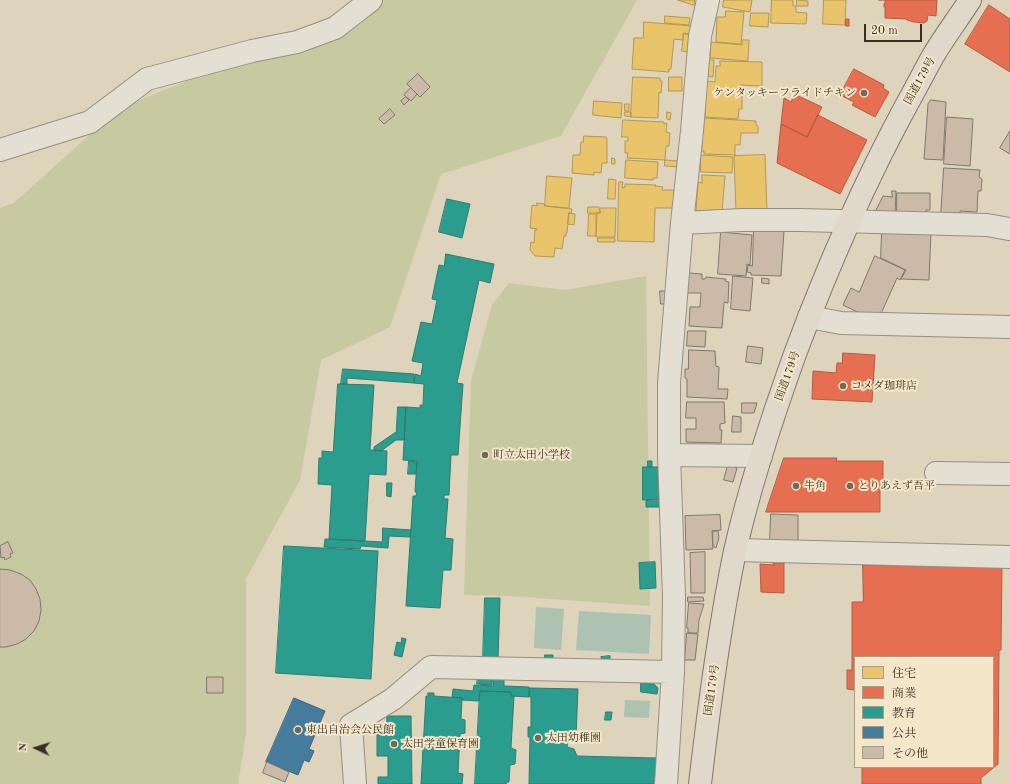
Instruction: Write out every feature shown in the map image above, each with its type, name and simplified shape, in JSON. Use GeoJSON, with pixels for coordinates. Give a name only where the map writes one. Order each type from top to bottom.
{"type":"FeatureCollection","features":[{"type":"Feature","properties":{"kind":"highway","name":"国道179号"},"geometry":{"type":"LineString","coordinates":[[700,784],[711,693],[722,622],[736,550],[747,503],[783,388],[809,317],[848,221],[887,141],[933,56],[970,0]]}},
{"type":"Feature","properties":{"kind":"street"},"geometry":{"type":"LineString","coordinates":[[0,150],[90,122],[147,79],[252,51],[297,42],[335,28],[371,0]]}},
{"type":"Feature","properties":{"kind":"street"},"geometry":{"type":"LineString","coordinates":[[666,784],[673,672],[674,596],[668,455],[669,383],[682,223],[700,36],[708,0]]}},
{"type":"Feature","properties":{"kind":"street"},"geometry":{"type":"LineString","coordinates":[[682,223],[741,220],[848,221],[987,225],[1009,229]]}},
{"type":"Feature","properties":{"kind":"street"},"geometry":{"type":"LineString","coordinates":[[809,317],[841,323],[1010,327]]}},
{"type":"Feature","properties":{"kind":"street"},"geometry":{"type":"LineString","coordinates":[[668,455],[761,456]]}},
{"type":"Feature","properties":{"kind":"street"},"geometry":{"type":"LineString","coordinates":[[936,473],[1010,474]]}},
{"type":"Feature","properties":{"kind":"street"},"geometry":{"type":"LineString","coordinates":[[736,550],[1010,557]]}},
{"type":"Feature","properties":{"kind":"street"},"geometry":{"type":"LineString","coordinates":[[355,784],[351,725],[393,699],[431,667],[673,672]]}},
{"type":"Feature","properties":{"kind":"green space"},"geometry":{"type":"Polygon","coordinates":[[[377,0],[637,0],[561,136],[441,174],[390,327],[321,360],[300,480],[246,579],[246,734],[238,784],[0,784],[0,208],[14,203],[118,109],[377,0]]]}},
{"type":"Feature","properties":{"kind":"green space"},"geometry":{"type":"Polygon","coordinates":[[[646,276],[650,606],[508,596],[464,595],[471,381],[492,305],[509,283],[565,290],[646,276]]]}},
{"type":"Feature","properties":{"kind":"shaded area"},"geometry":{"type":"Polygon","coordinates":[[[536,607],[564,609],[561,650],[534,648],[536,607]]]}},
{"type":"Feature","properties":{"kind":"shaded area"},"geometry":{"type":"Polygon","coordinates":[[[579,611],[651,615],[649,654],[576,650],[579,611]]]}},
{"type":"Feature","properties":{"kind":"shaded area"},"geometry":{"type":"Polygon","coordinates":[[[625,700],[650,701],[649,718],[624,717],[625,700]]]}},
{"type":"Feature","properties":{"kind":"building: 住宅"},"geometry":{"type":"Polygon","coordinates":[[[678,0],[695,0],[694,5],[678,0]]]}},
{"type":"Feature","properties":{"kind":"building: 住宅"},"geometry":{"type":"Polygon","coordinates":[[[724,0],[752,0],[750,12],[723,7],[724,0]]]}},
{"type":"Feature","properties":{"kind":"building: 住宅"},"geometry":{"type":"Polygon","coordinates":[[[772,0],[793,0],[793,6],[796,6],[796,12],[807,13],[806,24],[771,23],[772,0]]]}},
{"type":"Feature","properties":{"kind":"building: 住宅"},"geometry":{"type":"Polygon","coordinates":[[[797,0],[808,1],[808,6],[797,6],[797,0]]]}},
{"type":"Feature","properties":{"kind":"building: 住宅"},"geometry":{"type":"Polygon","coordinates":[[[824,0],[846,0],[845,25],[823,24],[824,0]]]}},
{"type":"Feature","properties":{"kind":"building: 住宅"},"geometry":{"type":"Polygon","coordinates":[[[726,11],[744,12],[741,44],[716,42],[717,17],[725,17],[726,11]]]}},
{"type":"Feature","properties":{"kind":"building: 住宅"},"geometry":{"type":"Polygon","coordinates":[[[751,13],[769,13],[768,27],[750,26],[751,13]]]}},
{"type":"Feature","properties":{"kind":"building: 住宅"},"geometry":{"type":"Polygon","coordinates":[[[665,16],[690,18],[689,25],[665,23],[665,16]]]}},
{"type":"Feature","properties":{"kind":"building: 住宅"},"geometry":{"type":"Polygon","coordinates":[[[644,22],[692,26],[692,34],[683,33],[683,40],[674,39],[671,69],[669,69],[669,72],[632,69],[634,38],[643,38],[644,22]]]}},
{"type":"Feature","properties":{"kind":"building: 住宅"},"geometry":{"type":"Polygon","coordinates":[[[684,34],[692,35],[690,52],[682,51],[684,34]]]}},
{"type":"Feature","properties":{"kind":"building: 住宅"},"geometry":{"type":"Polygon","coordinates":[[[742,40],[749,40],[748,61],[710,58],[711,42],[742,45],[742,40]]]}},
{"type":"Feature","properties":{"kind":"building: 住宅"},"geometry":{"type":"Polygon","coordinates":[[[707,60],[714,60],[713,77],[706,76],[707,60]]]}},
{"type":"Feature","properties":{"kind":"building: 住宅"},"geometry":{"type":"Polygon","coordinates":[[[720,61],[762,62],[762,86],[740,85],[739,96],[742,96],[742,109],[739,109],[738,119],[705,117],[706,81],[715,82],[716,66],[720,66],[720,61]]]}},
{"type":"Feature","properties":{"kind":"building: 住宅"},"geometry":{"type":"Polygon","coordinates":[[[633,77],[660,78],[660,81],[662,81],[661,93],[659,92],[658,118],[631,117],[633,77]]]}},
{"type":"Feature","properties":{"kind":"building: 住宅"},"geometry":{"type":"Polygon","coordinates":[[[669,77],[682,77],[682,91],[669,91],[669,77]]]}},
{"type":"Feature","properties":{"kind":"building: 住宅"},"geometry":{"type":"Polygon","coordinates":[[[594,101],[622,103],[621,118],[593,115],[594,101]]]}},
{"type":"Feature","properties":{"kind":"building: 住宅"},"geometry":{"type":"Polygon","coordinates":[[[625,104],[629,104],[629,111],[625,111],[625,104]]]}},
{"type":"Feature","properties":{"kind":"building: 住宅"},"geometry":{"type":"Polygon","coordinates":[[[625,112],[631,112],[631,117],[625,116],[625,112]]]}},
{"type":"Feature","properties":{"kind":"building: 住宅"},"geometry":{"type":"Polygon","coordinates":[[[667,112],[671,113],[670,120],[667,119],[667,112]]]}},
{"type":"Feature","properties":{"kind":"building: 住宅"},"geometry":{"type":"Polygon","coordinates":[[[703,118],[756,121],[758,133],[741,133],[740,145],[735,145],[735,155],[704,154],[704,151],[702,151],[703,118]]]}},
{"type":"Feature","properties":{"kind":"building: 住宅"},"geometry":{"type":"Polygon","coordinates":[[[623,120],[664,122],[664,124],[667,123],[666,132],[670,133],[669,146],[666,146],[665,160],[627,158],[628,153],[625,153],[625,141],[628,141],[628,137],[622,137],[623,120]]]}},
{"type":"Feature","properties":{"kind":"building: 住宅"},"geometry":{"type":"Polygon","coordinates":[[[584,136],[606,137],[607,139],[607,163],[602,163],[601,173],[594,172],[594,175],[572,173],[573,155],[580,155],[581,142],[583,142],[584,136]]]}},
{"type":"Feature","properties":{"kind":"building: 住宅"},"geometry":{"type":"Polygon","coordinates":[[[701,155],[733,157],[732,173],[701,172],[701,155]]]}},
{"type":"Feature","properties":{"kind":"building: 住宅"},"geometry":{"type":"Polygon","coordinates":[[[765,155],[767,211],[736,212],[734,156],[765,155]]]}},
{"type":"Feature","properties":{"kind":"building: 住宅"},"geometry":{"type":"Polygon","coordinates":[[[612,158],[615,159],[615,164],[612,164],[612,158]]]}},
{"type":"Feature","properties":{"kind":"building: 住宅"},"geometry":{"type":"Polygon","coordinates":[[[626,160],[658,162],[657,178],[653,178],[653,180],[625,178],[626,160]]]}},
{"type":"Feature","properties":{"kind":"building: 住宅"},"geometry":{"type":"Polygon","coordinates":[[[665,160],[679,161],[679,167],[665,166],[665,160]]]}},
{"type":"Feature","properties":{"kind":"building: 住宅"},"geometry":{"type":"Polygon","coordinates":[[[702,175],[725,176],[722,211],[711,210],[711,213],[696,212],[698,182],[702,183],[702,175]]]}},
{"type":"Feature","properties":{"kind":"building: 住宅"},"geometry":{"type":"Polygon","coordinates":[[[547,176],[572,178],[569,208],[545,206],[547,176]]]}},
{"type":"Feature","properties":{"kind":"building: 住宅"},"geometry":{"type":"Polygon","coordinates":[[[609,179],[616,180],[615,199],[608,199],[609,179]]]}},
{"type":"Feature","properties":{"kind":"building: 住宅"},"geometry":{"type":"Polygon","coordinates":[[[619,182],[623,182],[622,188],[625,187],[625,184],[656,185],[655,186],[663,187],[662,190],[677,190],[674,208],[655,208],[654,242],[618,241],[619,182]]]}},
{"type":"Feature","properties":{"kind":"building: 住宅"},"geometry":{"type":"Polygon","coordinates":[[[537,203],[545,204],[545,206],[572,209],[571,213],[569,213],[567,233],[566,236],[564,236],[562,249],[555,248],[554,257],[535,256],[530,250],[531,242],[534,243],[535,230],[537,230],[530,228],[532,205],[537,206],[537,203]]]}},
{"type":"Feature","properties":{"kind":"building: 住宅"},"geometry":{"type":"Polygon","coordinates":[[[588,207],[599,207],[600,213],[588,213],[588,207]]]}},
{"type":"Feature","properties":{"kind":"building: 住宅"},"geometry":{"type":"Polygon","coordinates":[[[600,208],[616,208],[615,237],[596,237],[597,213],[600,213],[600,208]]]}},
{"type":"Feature","properties":{"kind":"building: 住宅"},"geometry":{"type":"Polygon","coordinates":[[[569,213],[575,214],[574,225],[568,224],[569,213]]]}},
{"type":"Feature","properties":{"kind":"building: 住宅"},"geometry":{"type":"Polygon","coordinates":[[[589,214],[596,214],[596,236],[588,236],[589,214]]]}},
{"type":"Feature","properties":{"kind":"building: 住宅"},"geometry":{"type":"Polygon","coordinates":[[[598,238],[615,238],[615,242],[598,242],[598,238]]]}},
{"type":"Feature","properties":{"kind":"building: 商業"},"geometry":{"type":"Polygon","coordinates":[[[885,0],[937,0],[936,16],[928,15],[927,21],[924,23],[914,22],[907,19],[885,18],[885,0]]]}},
{"type":"Feature","properties":{"kind":"building: 商業"},"geometry":{"type":"Polygon","coordinates":[[[989,5],[1010,19],[1010,72],[965,44],[989,5]]]}},
{"type":"Feature","properties":{"kind":"building: 商業"},"geometry":{"type":"Polygon","coordinates":[[[846,19],[849,19],[849,26],[846,26],[846,19]]]}},
{"type":"Feature","properties":{"kind":"building: 商業","name":"ケンタッキーフライドチキン"},"geometry":{"type":"Polygon","coordinates":[[[854,69],[884,85],[883,88],[889,92],[875,117],[852,105],[854,102],[840,95],[854,69]]]}},
{"type":"Feature","properties":{"kind":"building: 商業"},"geometry":{"type":"Polygon","coordinates":[[[794,94],[822,107],[807,137],[781,124],[784,98],[791,102],[794,94]]]}},
{"type":"Feature","properties":{"kind":"building: 商業"},"geometry":{"type":"Polygon","coordinates":[[[818,115],[867,140],[840,194],[777,163],[781,124],[807,137],[818,115]]]}},
{"type":"Feature","properties":{"kind":"building: 商業","name":"コメダ珈琲店"},"geometry":{"type":"Polygon","coordinates":[[[843,353],[875,355],[872,402],[812,399],[813,371],[836,373],[837,363],[842,363],[843,353]]]}},
{"type":"Feature","properties":{"kind":"building: 商業"},"geometry":{"type":"Polygon","coordinates":[[[784,458],[837,458],[836,461],[883,461],[883,488],[880,488],[880,512],[766,512],[784,458]]]}},
{"type":"Feature","properties":{"kind":"building: 商業"},"geometry":{"type":"Polygon","coordinates":[[[773,563],[784,563],[784,593],[761,592],[760,564],[774,565],[773,563]]]}},
{"type":"Feature","properties":{"kind":"building: 商業"},"geometry":{"type":"Polygon","coordinates":[[[863,565],[1002,567],[1001,650],[999,650],[998,764],[994,767],[994,656],[854,656],[854,690],[847,689],[847,670],[852,670],[852,602],[863,602],[863,565]]]}},
{"type":"Feature","properties":{"kind":"building: 商業"},"geometry":{"type":"Polygon","coordinates":[[[862,768],[993,768],[981,778],[981,784],[862,784],[862,768]]]}},
{"type":"Feature","properties":{"kind":"building: 教育"},"geometry":{"type":"Polygon","coordinates":[[[447,199],[470,204],[462,238],[439,232],[447,199]]]}},
{"type":"Feature","properties":{"kind":"building: 教育"},"geometry":{"type":"Polygon","coordinates":[[[446,254],[494,264],[490,283],[479,280],[457,383],[463,384],[458,455],[451,455],[449,495],[444,495],[444,499],[448,499],[445,538],[453,539],[451,570],[443,570],[440,608],[406,606],[413,496],[416,496],[417,492],[415,492],[417,461],[403,460],[406,407],[420,408],[420,405],[423,405],[424,384],[414,383],[415,374],[421,376],[423,363],[412,361],[421,322],[432,324],[437,300],[432,299],[439,265],[444,266],[446,254]]]}},
{"type":"Feature","properties":{"kind":"building: 教育"},"geometry":{"type":"Polygon","coordinates":[[[343,369],[414,374],[414,383],[347,378],[347,384],[341,384],[343,369]]]}},
{"type":"Feature","properties":{"kind":"building: 教育"},"geometry":{"type":"Polygon","coordinates":[[[338,384],[374,385],[370,450],[387,451],[386,475],[369,474],[365,541],[329,539],[332,485],[318,484],[319,458],[322,458],[322,451],[333,452],[338,384]]]}},
{"type":"Feature","properties":{"kind":"building: 教育"},"geometry":{"type":"Polygon","coordinates":[[[398,407],[406,407],[404,440],[396,440],[381,451],[374,450],[374,447],[396,432],[398,407]]]}},
{"type":"Feature","properties":{"kind":"building: 教育"},"geometry":{"type":"Polygon","coordinates":[[[409,461],[417,462],[416,474],[408,474],[409,461]]]}},
{"type":"Feature","properties":{"kind":"building: 教育"},"geometry":{"type":"Polygon","coordinates":[[[648,461],[652,461],[652,467],[648,467],[648,461]]]}},
{"type":"Feature","properties":{"kind":"building: 教育"},"geometry":{"type":"Polygon","coordinates":[[[643,467],[658,467],[659,499],[643,500],[643,467]]]}},
{"type":"Feature","properties":{"kind":"building: 教育"},"geometry":{"type":"Polygon","coordinates":[[[387,483],[392,483],[391,497],[387,496],[387,483]]]}},
{"type":"Feature","properties":{"kind":"building: 教育"},"geometry":{"type":"Polygon","coordinates":[[[660,500],[660,507],[646,507],[646,501],[660,500]]]}},
{"type":"Feature","properties":{"kind":"building: 教育"},"geometry":{"type":"Polygon","coordinates":[[[383,528],[411,530],[410,537],[389,536],[388,548],[361,546],[360,549],[324,547],[325,539],[382,542],[383,528]]]}},
{"type":"Feature","properties":{"kind":"building: 教育"},"geometry":{"type":"Polygon","coordinates":[[[284,546],[378,551],[371,679],[276,673],[284,546]]]}},
{"type":"Feature","properties":{"kind":"building: 教育"},"geometry":{"type":"Polygon","coordinates":[[[655,562],[656,588],[640,589],[639,563],[655,562]]]}},
{"type":"Feature","properties":{"kind":"building: 教育"},"geometry":{"type":"Polygon","coordinates":[[[485,598],[500,598],[498,659],[483,659],[485,598]]]}},
{"type":"Feature","properties":{"kind":"building: 教育"},"geometry":{"type":"Polygon","coordinates":[[[402,638],[406,639],[402,657],[394,655],[397,642],[401,643],[402,638]]]}},
{"type":"Feature","properties":{"kind":"building: 教育"},"geometry":{"type":"Polygon","coordinates":[[[545,655],[553,655],[553,660],[545,660],[545,655]]]}},
{"type":"Feature","properties":{"kind":"building: 教育"},"geometry":{"type":"Polygon","coordinates":[[[610,656],[610,662],[602,662],[601,657],[610,656]]]}},
{"type":"Feature","properties":{"kind":"building: 教育"},"geometry":{"type":"Polygon","coordinates":[[[478,676],[492,677],[492,685],[477,684],[478,676]]]}},
{"type":"Feature","properties":{"kind":"building: 教育"},"geometry":{"type":"Polygon","coordinates":[[[493,677],[504,677],[504,686],[529,687],[529,697],[511,696],[511,692],[480,691],[479,701],[462,700],[462,698],[452,697],[453,689],[473,691],[474,685],[493,686],[493,677]]]}},
{"type":"Feature","properties":{"kind":"building: 教育"},"geometry":{"type":"Polygon","coordinates":[[[641,683],[654,684],[658,688],[657,694],[641,692],[641,683]]]}},
{"type":"Feature","properties":{"kind":"building: 教育"},"geometry":{"type":"Polygon","coordinates":[[[530,688],[578,689],[576,737],[568,737],[567,747],[574,749],[577,756],[656,758],[655,784],[529,784],[530,737],[528,737],[528,727],[531,727],[530,688]]]}},
{"type":"Feature","properties":{"kind":"building: 教育"},"geometry":{"type":"Polygon","coordinates":[[[480,691],[511,692],[511,696],[514,696],[511,748],[516,750],[515,764],[510,765],[509,782],[506,784],[475,784],[480,691]]]}},
{"type":"Feature","properties":{"kind":"building: 教育"},"geometry":{"type":"Polygon","coordinates":[[[428,693],[434,693],[434,696],[462,698],[461,719],[465,720],[465,733],[460,734],[458,773],[463,774],[462,784],[421,784],[426,696],[428,696],[428,693]]]}},
{"type":"Feature","properties":{"kind":"building: 教育"},"geometry":{"type":"Polygon","coordinates":[[[606,712],[612,712],[611,720],[605,720],[606,712]]]}},
{"type":"Feature","properties":{"kind":"building: 教育","name":"太田学童保育園"},"geometry":{"type":"Polygon","coordinates":[[[387,716],[411,716],[412,784],[378,784],[378,777],[388,777],[388,756],[377,756],[377,732],[387,732],[387,716]]]}},
{"type":"Feature","properties":{"kind":"building: 公共","name":"東出自治会公民館"},"geometry":{"type":"Polygon","coordinates":[[[294,698],[325,711],[309,749],[314,751],[309,762],[304,760],[298,775],[266,762],[294,698]]]}},
{"type":"Feature","properties":{"kind":"building: その他"},"geometry":{"type":"Polygon","coordinates":[[[418,74],[430,87],[420,97],[407,84],[418,74]]]}},
{"type":"Feature","properties":{"kind":"building: その他"},"geometry":{"type":"Polygon","coordinates":[[[411,88],[417,94],[411,101],[404,95],[411,88]]]}},
{"type":"Feature","properties":{"kind":"building: その他"},"geometry":{"type":"Polygon","coordinates":[[[406,97],[409,100],[404,105],[401,101],[406,97]]]}},
{"type":"Feature","properties":{"kind":"building: その他"},"geometry":{"type":"Polygon","coordinates":[[[931,100],[946,102],[943,160],[924,159],[928,104],[931,100]]]}},
{"type":"Feature","properties":{"kind":"building: その他"},"geometry":{"type":"Polygon","coordinates":[[[390,109],[395,115],[384,124],[379,119],[390,109]]]}},
{"type":"Feature","properties":{"kind":"building: その他"},"geometry":{"type":"Polygon","coordinates":[[[947,117],[973,119],[970,166],[944,164],[947,117]]]}},
{"type":"Feature","properties":{"kind":"building: その他"},"geometry":{"type":"Polygon","coordinates":[[[1010,131],[1010,154],[1000,148],[1010,131]]]}},
{"type":"Feature","properties":{"kind":"building: その他"},"geometry":{"type":"Polygon","coordinates":[[[944,168],[980,170],[979,177],[982,179],[981,191],[978,191],[977,212],[960,211],[960,218],[941,217],[944,168]]]}},
{"type":"Feature","properties":{"kind":"building: その他"},"geometry":{"type":"Polygon","coordinates":[[[892,191],[896,191],[895,216],[873,216],[883,196],[892,197],[892,191]]]}},
{"type":"Feature","properties":{"kind":"building: その他"},"geometry":{"type":"Polygon","coordinates":[[[897,193],[930,193],[930,210],[926,210],[926,213],[897,213],[897,193]]]}},
{"type":"Feature","properties":{"kind":"building: その他"},"geometry":{"type":"Polygon","coordinates":[[[754,229],[784,231],[781,276],[751,275],[751,273],[747,272],[748,265],[752,266],[754,229]]]}},
{"type":"Feature","properties":{"kind":"building: その他"},"geometry":{"type":"Polygon","coordinates":[[[721,232],[752,235],[750,265],[747,264],[746,276],[718,274],[721,232]]]}},
{"type":"Feature","properties":{"kind":"building: その他"},"geometry":{"type":"Polygon","coordinates":[[[882,232],[931,232],[929,280],[901,279],[906,270],[881,258],[882,232]]]}},
{"type":"Feature","properties":{"kind":"building: その他"},"geometry":{"type":"Polygon","coordinates":[[[875,256],[905,270],[900,280],[897,278],[880,316],[871,312],[868,317],[843,305],[851,288],[859,292],[875,256]]]}},
{"type":"Feature","properties":{"kind":"building: その他"},"geometry":{"type":"Polygon","coordinates":[[[689,273],[702,274],[702,279],[705,279],[706,277],[726,279],[725,281],[729,282],[728,303],[724,302],[722,328],[689,326],[690,307],[700,307],[701,293],[688,293],[689,273]]]}},
{"type":"Feature","properties":{"kind":"building: その他"},"geometry":{"type":"Polygon","coordinates":[[[733,276],[753,278],[750,311],[731,309],[733,276]]]}},
{"type":"Feature","properties":{"kind":"building: その他"},"geometry":{"type":"Polygon","coordinates":[[[762,278],[769,279],[769,284],[762,283],[762,278]]]}},
{"type":"Feature","properties":{"kind":"building: その他"},"geometry":{"type":"Polygon","coordinates":[[[660,291],[666,291],[665,304],[661,304],[660,291]]]}},
{"type":"Feature","properties":{"kind":"building: その他"},"geometry":{"type":"Polygon","coordinates":[[[688,331],[706,331],[705,347],[687,346],[688,331]]]}},
{"type":"Feature","properties":{"kind":"building: その他"},"geometry":{"type":"Polygon","coordinates":[[[748,346],[763,348],[761,364],[746,362],[748,346]]]}},
{"type":"Feature","properties":{"kind":"building: その他"},"geometry":{"type":"Polygon","coordinates":[[[689,350],[715,351],[716,366],[719,367],[718,389],[728,389],[727,399],[687,397],[687,379],[685,378],[685,369],[688,369],[689,350]]]}},
{"type":"Feature","properties":{"kind":"building: その他"},"geometry":{"type":"Polygon","coordinates":[[[687,402],[724,402],[725,423],[720,424],[720,430],[722,430],[721,443],[686,442],[686,429],[696,429],[696,418],[686,418],[687,402]]]}},
{"type":"Feature","properties":{"kind":"building: その他"},"geometry":{"type":"Polygon","coordinates":[[[742,403],[757,403],[754,413],[742,413],[742,403]]]}},
{"type":"Feature","properties":{"kind":"building: その他"},"geometry":{"type":"Polygon","coordinates":[[[733,416],[741,417],[741,432],[732,432],[733,416]]]}},
{"type":"Feature","properties":{"kind":"building: その他"},"geometry":{"type":"Polygon","coordinates":[[[728,465],[737,468],[733,482],[724,480],[728,465]]]}},
{"type":"Feature","properties":{"kind":"building: その他"},"geometry":{"type":"Polygon","coordinates":[[[771,514],[798,515],[798,544],[770,543],[771,514]]]}},
{"type":"Feature","properties":{"kind":"building: その他"},"geometry":{"type":"Polygon","coordinates":[[[720,515],[721,530],[712,531],[713,549],[686,550],[685,516],[720,515]]]}},
{"type":"Feature","properties":{"kind":"building: その他"},"geometry":{"type":"Polygon","coordinates":[[[713,531],[718,531],[719,538],[716,548],[713,546],[713,531]]]}},
{"type":"Feature","properties":{"kind":"building: その他"},"geometry":{"type":"Polygon","coordinates":[[[8,542],[13,553],[10,554],[11,557],[5,560],[4,557],[1,558],[0,546],[8,542]]]}},
{"type":"Feature","properties":{"kind":"building: その他"},"geometry":{"type":"Polygon","coordinates":[[[705,552],[705,593],[691,593],[690,553],[705,552]]]}},
{"type":"Feature","properties":{"kind":"building: その他"},"geometry":{"type":"Polygon","coordinates":[[[0,569],[10,570],[21,574],[30,580],[40,599],[41,610],[39,621],[34,631],[26,639],[17,644],[6,647],[0,647],[0,569]]]}},
{"type":"Feature","properties":{"kind":"building: その他"},"geometry":{"type":"Polygon","coordinates":[[[688,597],[703,597],[704,601],[688,602],[688,597]]]}},
{"type":"Feature","properties":{"kind":"building: その他"},"geometry":{"type":"Polygon","coordinates":[[[689,603],[704,604],[699,620],[698,633],[688,633],[689,603]]]}},
{"type":"Feature","properties":{"kind":"building: その他"},"geometry":{"type":"Polygon","coordinates":[[[687,633],[698,634],[695,660],[685,660],[687,633]]]}},
{"type":"Feature","properties":{"kind":"building: その他"},"geometry":{"type":"Polygon","coordinates":[[[207,677],[223,677],[223,693],[207,693],[207,677]]]}},
{"type":"Feature","properties":{"kind":"building: その他"},"geometry":{"type":"Polygon","coordinates":[[[267,762],[289,772],[285,782],[263,773],[267,762]]]}},
{"type":"Feature","properties":{"kind":"place","name":"ケンタッキーフライドチキン"},"geometry":{"type":"Point","coordinates":[864,93]}},
{"type":"Feature","properties":{"kind":"place","name":"コメダ珈琲店"},"geometry":{"type":"Point","coordinates":[843,386]}},
{"type":"Feature","properties":{"kind":"place","name":"町立太田小学校"},"geometry":{"type":"Point","coordinates":[485,455]}},
{"type":"Feature","properties":{"kind":"place","name":"牛角"},"geometry":{"type":"Point","coordinates":[796,486]}},
{"type":"Feature","properties":{"kind":"place","name":"とりあえず吾平"},"geometry":{"type":"Point","coordinates":[850,486]}},
{"type":"Feature","properties":{"kind":"place","name":"東出自治会公民館"},"geometry":{"type":"Point","coordinates":[298,730]}},
{"type":"Feature","properties":{"kind":"place","name":"太田幼稚園"},"geometry":{"type":"Point","coordinates":[538,738]}},
{"type":"Feature","properties":{"kind":"place","name":"太田学童保育園"},"geometry":{"type":"Point","coordinates":[394,744]}}]}
